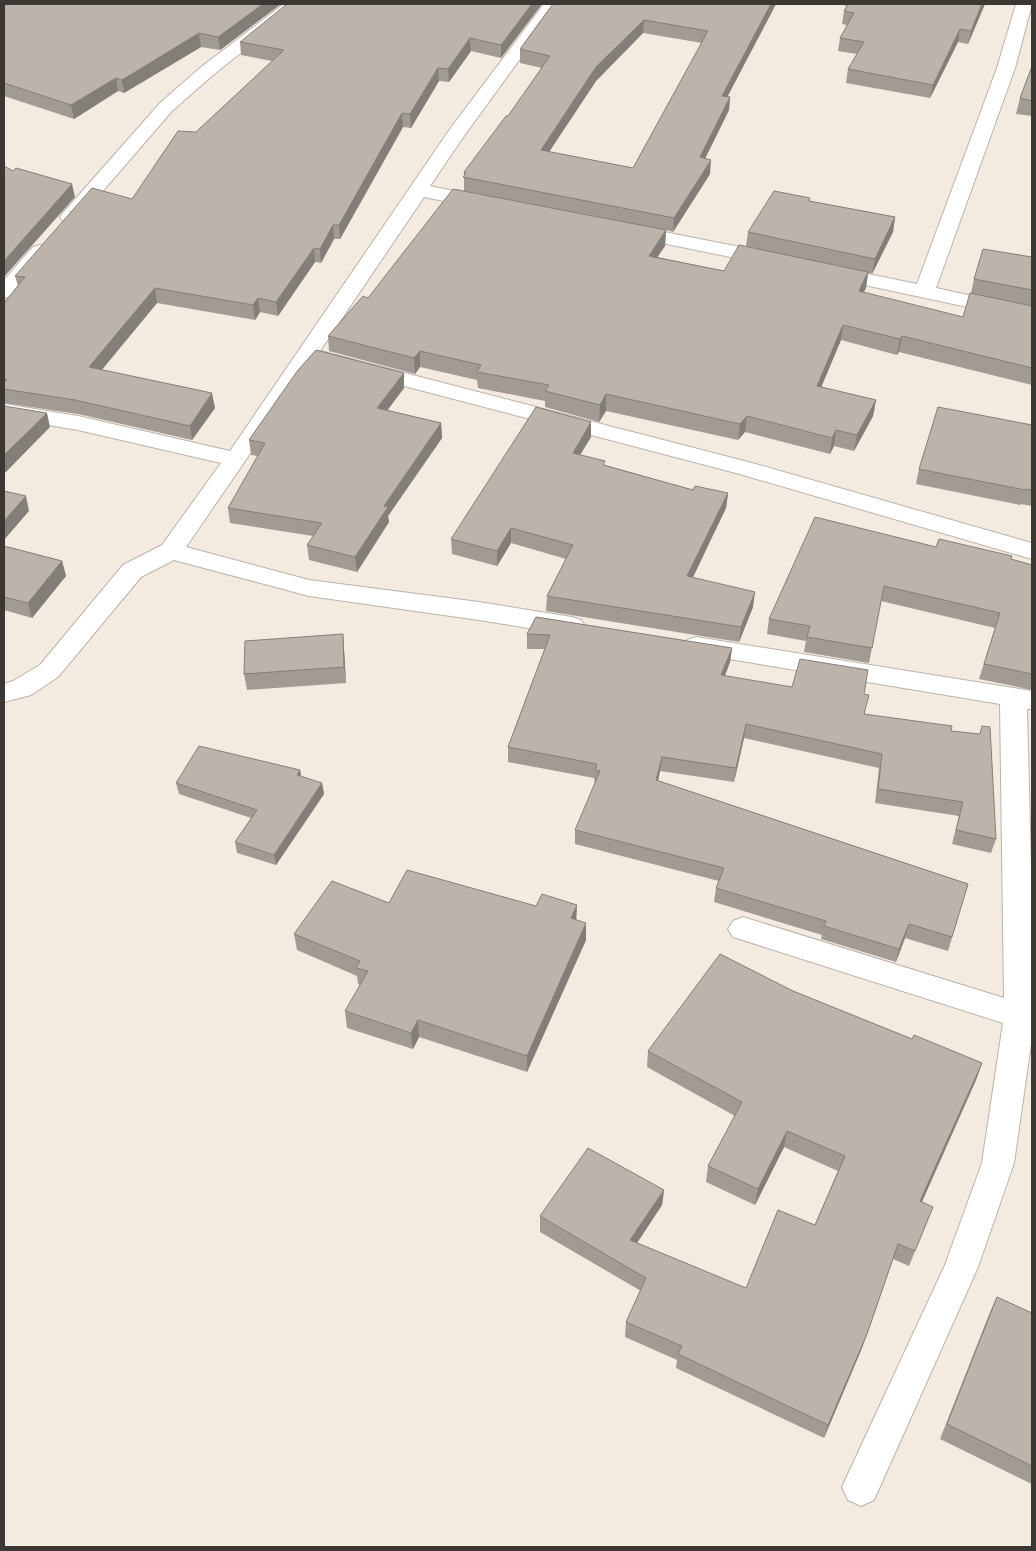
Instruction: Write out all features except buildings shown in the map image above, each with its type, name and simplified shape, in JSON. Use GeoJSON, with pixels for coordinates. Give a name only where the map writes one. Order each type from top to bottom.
{"type":"FeatureCollection","features":[{"type":"Feature","properties":{"kind":"street"},"geometry":{"type":"LineString","coordinates":[[4,292],[166,107],[207,71],[294,4]]}},
{"type":"Feature","properties":{"kind":"street"},"geometry":{"type":"LineString","coordinates":[[4,693],[22,688],[49,672],[132,570],[171,551],[236,460],[457,133],[552,4]]}},
{"type":"Feature","properties":{"kind":"street"},"geometry":{"type":"LineString","coordinates":[[925,292],[1006,68],[1024,4]]}},
{"type":"Feature","properties":{"kind":"street"},"geometry":{"type":"LineString","coordinates":[[419,190],[505,207]]}},
{"type":"Feature","properties":{"kind":"street"},"geometry":{"type":"LineString","coordinates":[[610,227],[1032,315]]}},
{"type":"Feature","properties":{"kind":"street"},"geometry":{"type":"LineString","coordinates":[[307,354],[744,468],[1032,551]]}},
{"type":"Feature","properties":{"kind":"street"},"geometry":{"type":"LineString","coordinates":[[4,411],[78,424],[236,460]]}},
{"type":"Feature","properties":{"kind":"street"},"geometry":{"type":"LineString","coordinates":[[171,551],[309,588],[479,611],[594,630]]}},
{"type":"Feature","properties":{"kind":"street"},"geometry":{"type":"LineString","coordinates":[[670,642],[1023,698],[1026,1017],[998,1163],[961,1267],[861,1487]]}},
{"type":"Feature","properties":{"kind":"street"},"geometry":{"type":"LineString","coordinates":[[743,930],[1026,1017]]}}]}
